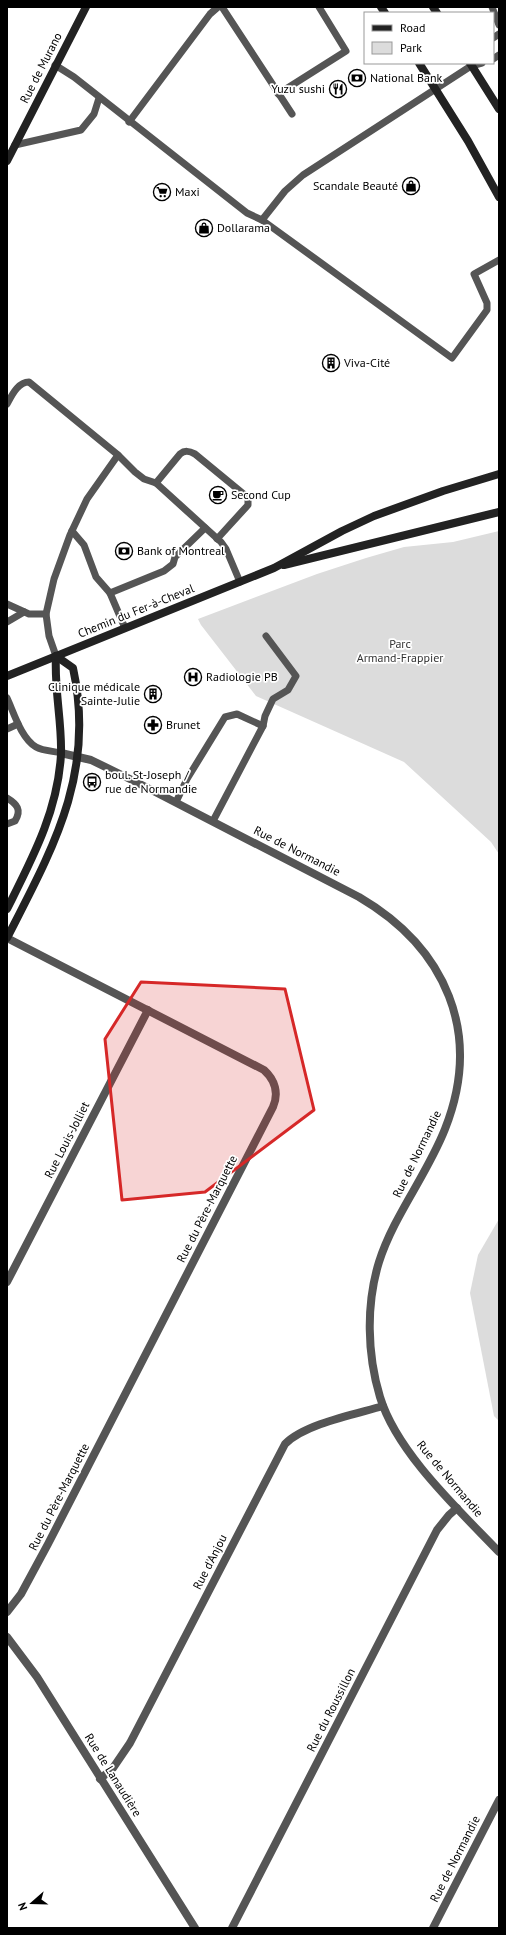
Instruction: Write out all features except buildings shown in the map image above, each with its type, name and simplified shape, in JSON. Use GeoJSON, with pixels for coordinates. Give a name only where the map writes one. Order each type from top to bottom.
{"type":"FeatureCollection","features":[{"type":"Feature","properties":{"kind":"street","name":"Rue de Murano"},"geometry":{"type":"LineString","coordinates":[[7,161],[86,7]]}},
{"type":"Feature","properties":{"kind":"street"},"geometry":{"type":"LineString","coordinates":[[419,64],[468,140],[499,197]]}},
{"type":"Feature","properties":{"kind":"street"},"geometry":{"type":"LineString","coordinates":[[471,64],[499,109]]}},
{"type":"Feature","properties":{"kind":"street","name":"Chemin du Fer-à-Cheval"},"geometry":{"type":"LineString","coordinates":[[7,676],[274,568],[342,531],[374,516],[442,491],[499,474]]}},
{"type":"Feature","properties":{"kind":"street","name":"Chemin du Fer-à-Cheval"},"geometry":{"type":"LineString","coordinates":[[274,568],[499,512]]}},
{"type":"Feature","properties":{"kind":"street"},"geometry":{"type":"LineString","coordinates":[[7,908],[34,856],[47,824],[58,782],[61,753],[59,703],[55,675],[56,656]]}},
{"type":"Feature","properties":{"kind":"street"},"geometry":{"type":"LineString","coordinates":[[7,938],[56,839],[68,806],[78,757],[80,717],[73,668],[56,656]]}},
{"type":"Feature","properties":{"kind":"street","name":"Rue de Normandie"},"geometry":{"type":"LineString","coordinates":[[61,753],[96,762],[359,897],[398,924],[418,943],[430,959],[445,986],[454,1012],[459,1056],[459,1072],[454,1102],[439,1143],[385,1247],[375,1277],[370,1309],[371,1341],[376,1381],[383,1406],[392,1424],[416,1460],[457,1508],[499,1552]]}},
{"type":"Feature","properties":{"kind":"street","name":"Rue du Père-Marquette"},"geometry":{"type":"LineString","coordinates":[[7,938],[264,1070],[274,1084],[276,1090],[275,1102],[48,1544],[21,1594],[7,1612]]}},
{"type":"Feature","properties":{"kind":"street","name":"Rue Louis-Jolliet"},"geometry":{"type":"LineString","coordinates":[[7,1282],[148,1010]]}},
{"type":"Feature","properties":{"kind":"street","name":"Rue d'Anjou"},"geometry":{"type":"LineString","coordinates":[[100,1779],[113,1768],[130,1743],[286,1444],[292,1438],[309,1429],[383,1406]]}},
{"type":"Feature","properties":{"kind":"street","name":"Rue du Roussillon"},"geometry":{"type":"LineString","coordinates":[[232,1928],[437,1530],[449,1515],[457,1508]]}},
{"type":"Feature","properties":{"kind":"street","name":"Rue de Lanaudière"},"geometry":{"type":"LineString","coordinates":[[7,1637],[37,1676],[100,1779],[195,1928]]}},
{"type":"Feature","properties":{"kind":"street","name":"Rue de Normandie"},"geometry":{"type":"LineString","coordinates":[[433,1928],[499,1800]]}},
{"type":"Feature","properties":{"kind":"lane"},"geometry":{"type":"LineString","coordinates":[[129,122],[210,14],[218,7]]}},
{"type":"Feature","properties":{"kind":"lane"},"geometry":{"type":"LineString","coordinates":[[222,7],[292,114]]}},
{"type":"Feature","properties":{"kind":"lane"},"geometry":{"type":"LineString","coordinates":[[278,94],[346,51],[319,7]]}},
{"type":"Feature","properties":{"kind":"lane"},"geometry":{"type":"LineString","coordinates":[[494,12],[499,25]]}},
{"type":"Feature","properties":{"kind":"lane"},"geometry":{"type":"LineString","coordinates":[[262,220],[285,191],[297,179],[471,64]]}},
{"type":"Feature","properties":{"kind":"lane"},"geometry":{"type":"LineString","coordinates":[[55,65],[74,77],[129,122],[247,213],[262,220],[452,358],[487,310],[487,303],[474,274],[499,260]]}},
{"type":"Feature","properties":{"kind":"lane"},"geometry":{"type":"LineString","coordinates":[[15,144],[81,130],[94,114],[99,98]]}},
{"type":"Feature","properties":{"kind":"lane"},"geometry":{"type":"LineString","coordinates":[[7,404],[17,388],[26,382],[29,382],[118,455],[144,480],[156,483],[217,539],[226,549],[240,582]]}},
{"type":"Feature","properties":{"kind":"lane"},"geometry":{"type":"LineString","coordinates":[[156,483],[180,454],[187,451],[195,454],[248,500],[248,505],[217,539]]}},
{"type":"Feature","properties":{"kind":"lane"},"geometry":{"type":"LineString","coordinates":[[56,656],[49,636],[46,614],[54,580],[72,531],[87,500],[118,455]]}},
{"type":"Feature","properties":{"kind":"lane"},"geometry":{"type":"LineString","coordinates":[[110,593],[164,571],[172,564],[175,557],[205,528]]}},
{"type":"Feature","properties":{"kind":"lane"},"geometry":{"type":"LineString","coordinates":[[72,531],[84,545],[96,577],[110,593],[124,628]]}},
{"type":"Feature","properties":{"kind":"lane"},"geometry":{"type":"LineString","coordinates":[[7,604],[29,614],[46,614]]}},
{"type":"Feature","properties":{"kind":"lane"},"geometry":{"type":"LineString","coordinates":[[7,622],[24,612]]}},
{"type":"Feature","properties":{"kind":"lane"},"geometry":{"type":"LineString","coordinates":[[213,821],[263,726],[265,716],[272,699],[288,690],[296,676],[266,636]]}},
{"type":"Feature","properties":{"kind":"lane"},"geometry":{"type":"LineString","coordinates":[[7,698],[18,724],[30,742],[36,747],[61,753]]}},
{"type":"Feature","properties":{"kind":"lane"},"geometry":{"type":"LineString","coordinates":[[176,802],[187,779],[225,717],[237,714],[263,726]]}},
{"type":"Feature","properties":{"kind":"lane"},"geometry":{"type":"LineString","coordinates":[[7,729],[18,724]]}},
{"type":"Feature","properties":{"kind":"lane"},"geometry":{"type":"LineString","coordinates":[[7,798],[18,806],[19,811],[15,821],[7,824]]}},
{"type":"Feature","properties":{"kind":"highlighted area"},"geometry":{"type":"Polygon","coordinates":[[[141,982],[285,989],[314,1110],[205,1192],[122,1200],[105,1039],[141,982]]]}},
{"type":"Feature","properties":{"kind":"green space","name":"Parc Armand-Frappier"},"geometry":{"type":"Polygon","coordinates":[[[499,531],[499,854],[491,842],[404,762],[256,696],[201,625],[198,619],[317,574],[366,558],[404,547],[453,542],[499,531]]]}},
{"type":"Feature","properties":{"kind":"green space"},"geometry":{"type":"Polygon","coordinates":[[[499,1219],[499,1421],[494,1416],[470,1293],[478,1255],[499,1219]]]}},
{"type":"Feature","properties":{"kind":"place","name":"National Bank"},"geometry":{"type":"Point","coordinates":[357,78]}},
{"type":"Feature","properties":{"kind":"place","name":"Yuzu sushi"},"geometry":{"type":"Point","coordinates":[338,89]}},
{"type":"Feature","properties":{"kind":"place","name":"Scandale Beauté"},"geometry":{"type":"Point","coordinates":[411,186]}},
{"type":"Feature","properties":{"kind":"place","name":"Maxi"},"geometry":{"type":"Point","coordinates":[162,192]}},
{"type":"Feature","properties":{"kind":"place","name":"Dollarama"},"geometry":{"type":"Point","coordinates":[204,228]}},
{"type":"Feature","properties":{"kind":"place","name":"Viva-Cité"},"geometry":{"type":"Point","coordinates":[331,363]}},
{"type":"Feature","properties":{"kind":"place","name":"Second Cup"},"geometry":{"type":"Point","coordinates":[218,495]}},
{"type":"Feature","properties":{"kind":"place","name":"Bank of Montreal"},"geometry":{"type":"Point","coordinates":[124,551]}},
{"type":"Feature","properties":{"kind":"place","name":"Radiologie PB"},"geometry":{"type":"Point","coordinates":[193,677]}},
{"type":"Feature","properties":{"kind":"place","name":"Clinique médicale Sainte-Julie"},"geometry":{"type":"Point","coordinates":[153,694]}},
{"type":"Feature","properties":{"kind":"place","name":"Brunet"},"geometry":{"type":"Point","coordinates":[153,725]}},
{"type":"Feature","properties":{"kind":"place","name":"boul. St-Joseph / rue de Normandie"},"geometry":{"type":"Point","coordinates":[92,782]}}]}
